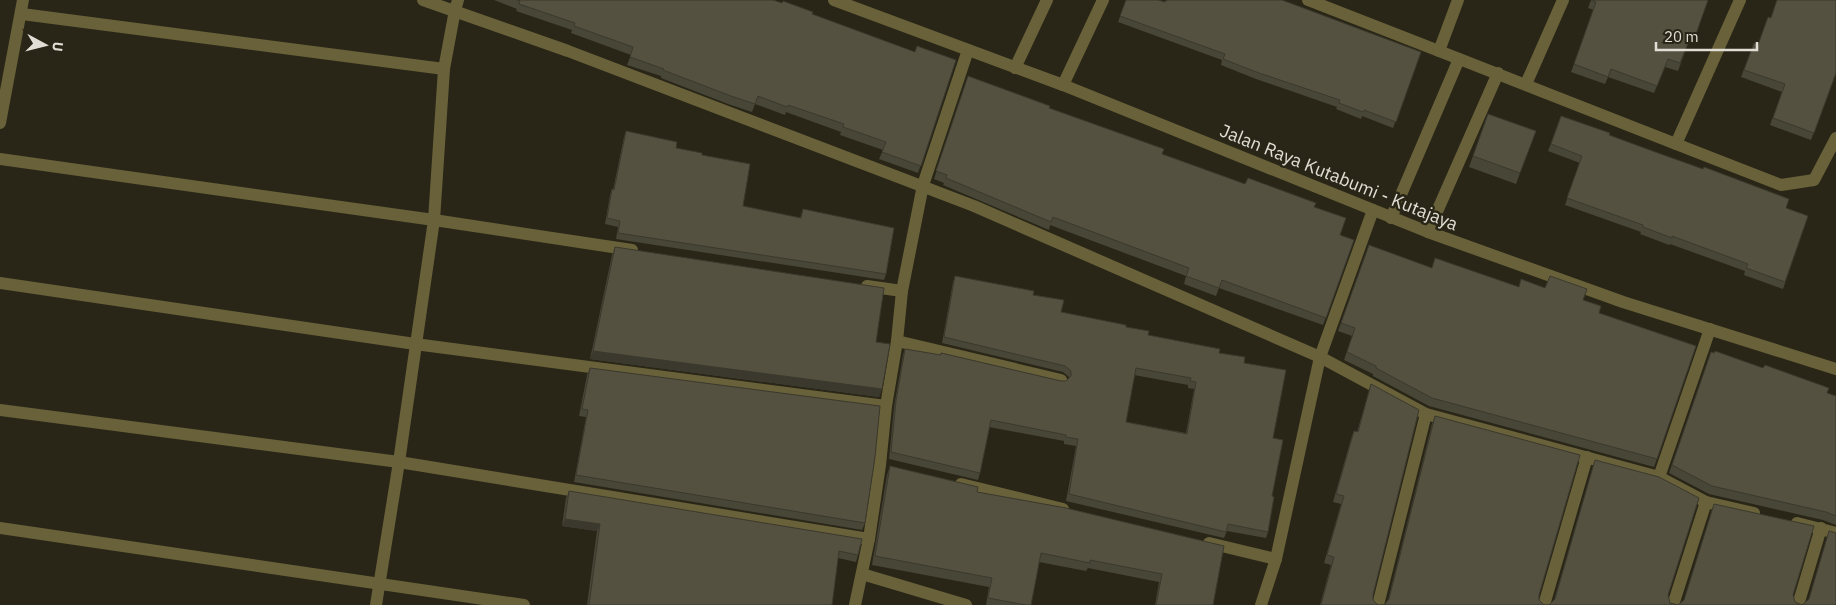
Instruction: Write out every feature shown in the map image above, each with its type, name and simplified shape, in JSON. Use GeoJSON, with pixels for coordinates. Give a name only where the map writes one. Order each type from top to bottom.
{"type":"FeatureCollection","features":[{"type":"Feature","properties":{"kind":"street"},"geometry":{"type":"LineString","coordinates":[[0,123],[22,14],[23,0]]}},
{"type":"Feature","properties":{"kind":"street"},"geometry":{"type":"LineString","coordinates":[[423,0],[457,5],[568,51],[974,206],[1320,357],[1426,414],[1659,477],[1706,502],[1764,515]]}},
{"type":"Feature","properties":{"kind":"street","name":"Jalan Raya Kutabumi - Kutajaya"},"geometry":{"type":"LineString","coordinates":[[834,0],[1063,85],[1428,232],[1622,302],[1836,369]]}},
{"type":"Feature","properties":{"kind":"street"},"geometry":{"type":"LineString","coordinates":[[1015,68],[1046,0]]}},
{"type":"Feature","properties":{"kind":"street"},"geometry":{"type":"LineString","coordinates":[[1063,85],[1103,0]]}},
{"type":"Feature","properties":{"kind":"street"},"geometry":{"type":"LineString","coordinates":[[1308,0],[1781,185],[1814,180],[1836,138]]}},
{"type":"Feature","properties":{"kind":"street"},"geometry":{"type":"LineString","coordinates":[[1439,51],[1458,0]]}},
{"type":"Feature","properties":{"kind":"street"},"geometry":{"type":"LineString","coordinates":[[1526,84],[1563,0]]}},
{"type":"Feature","properties":{"kind":"street"},"geometry":{"type":"LineString","coordinates":[[1676,144],[1740,0]]}},
{"type":"Feature","properties":{"kind":"street"},"geometry":{"type":"LineString","coordinates":[[376,605],[434,220],[444,69],[457,5]]}},
{"type":"Feature","properties":{"kind":"street"},"geometry":{"type":"LineString","coordinates":[[22,14],[444,69]]}},
{"type":"Feature","properties":{"kind":"street"},"geometry":{"type":"LineString","coordinates":[[855,605],[885,467],[886,406],[897,341],[902,291],[923,185],[968,50]]}},
{"type":"Feature","properties":{"kind":"street"},"geometry":{"type":"LineString","coordinates":[[1391,218],[1459,59]]}},
{"type":"Feature","properties":{"kind":"street"},"geometry":{"type":"LineString","coordinates":[[1428,232],[1498,73]]}},
{"type":"Feature","properties":{"kind":"street"},"geometry":{"type":"LineString","coordinates":[[0,159],[648,252]]}},
{"type":"Feature","properties":{"kind":"street"},"geometry":{"type":"LineString","coordinates":[[1261,605],[1276,559],[1320,357],[1373,210]]}},
{"type":"Feature","properties":{"kind":"street"},"geometry":{"type":"LineString","coordinates":[[0,283],[416,344],[886,406]]}},
{"type":"Feature","properties":{"kind":"street"},"geometry":{"type":"LineString","coordinates":[[853,284],[902,291]]}},
{"type":"Feature","properties":{"kind":"street"},"geometry":{"type":"LineString","coordinates":[[1659,477],[1710,329]]}},
{"type":"Feature","properties":{"kind":"street"},"geometry":{"type":"LineString","coordinates":[[897,341],[1061,380]]}},
{"type":"Feature","properties":{"kind":"street"},"geometry":{"type":"LineString","coordinates":[[0,410],[399,462],[869,539]]}},
{"type":"Feature","properties":{"kind":"street"},"geometry":{"type":"LineString","coordinates":[[1378,605],[1426,414]]}},
{"type":"Feature","properties":{"kind":"street"},"geometry":{"type":"LineString","coordinates":[[1544,605],[1587,457]]}},
{"type":"Feature","properties":{"kind":"street"},"geometry":{"type":"LineString","coordinates":[[948,481],[1073,511]]}},
{"type":"Feature","properties":{"kind":"street"},"geometry":{"type":"LineString","coordinates":[[1673,605],[1706,502]]}},
{"type":"Feature","properties":{"kind":"street"},"geometry":{"type":"LineString","coordinates":[[1783,519],[1836,533]]}},
{"type":"Feature","properties":{"kind":"street"},"geometry":{"type":"LineString","coordinates":[[0,528],[524,605]]}},
{"type":"Feature","properties":{"kind":"street"},"geometry":{"type":"LineString","coordinates":[[1798,605],[1821,528]]}},
{"type":"Feature","properties":{"kind":"street"},"geometry":{"type":"LineString","coordinates":[[1198,541],[1276,559]]}},
{"type":"Feature","properties":{"kind":"street"},"geometry":{"type":"LineString","coordinates":[[862,574],[966,605]]}},
{"type":"Feature","properties":{"kind":"building"},"geometry":{"type":"Polygon","coordinates":[[[517,0],[773,0],[782,3],[783,1],[813,12],[812,14],[915,52],[917,46],[956,60],[921,166],[882,152],[886,142],[843,127],[844,124],[758,96],[755,104],[630,57],[633,47],[574,26],[575,23],[519,4],[520,1],[517,0]]]}},
{"type":"Feature","properties":{"kind":"building"},"geometry":{"type":"Polygon","coordinates":[[[1126,0],[1158,0],[1165,2],[1166,0],[1282,0],[1421,52],[1396,122],[1339,103],[1340,100],[1259,73],[1223,59],[1225,54],[1120,16],[1126,0]]]}},
{"type":"Feature","properties":{"kind":"building"},"geometry":{"type":"Polygon","coordinates":[[[1591,0],[1708,0],[1696,34],[1692,33],[1680,63],[1668,59],[1657,86],[1611,69],[1608,77],[1574,64],[1596,2],[1591,0]]]}},
{"type":"Feature","properties":{"kind":"building"},"geometry":{"type":"Polygon","coordinates":[[[1777,0],[1836,0],[1836,73],[1814,133],[1773,118],[1785,84],[1744,70],[1754,43],[1758,45],[1768,17],[1771,18],[1777,0]]]}},
{"type":"Feature","properties":{"kind":"building"},"geometry":{"type":"Polygon","coordinates":[[[968,76],[1050,106],[1049,108],[1164,149],[1162,154],[1245,184],[1248,178],[1316,203],[1314,207],[1346,218],[1340,235],[1354,240],[1326,318],[1222,280],[1219,288],[1186,276],[1189,268],[1053,217],[1051,222],[946,178],[947,175],[936,171],[968,76]]]}},
{"type":"Feature","properties":{"kind":"building"},"geometry":{"type":"Polygon","coordinates":[[[1488,114],[1536,131],[1520,173],[1473,156],[1488,114]]]}},
{"type":"Feature","properties":{"kind":"building"},"geometry":{"type":"Polygon","coordinates":[[[1561,116],[1610,133],[1609,135],[1658,153],[1703,169],[1704,167],[1789,199],[1786,208],[1808,216],[1785,282],[1746,268],[1748,264],[1672,236],[1672,238],[1643,227],[1643,225],[1567,198],[1582,156],[1551,144],[1561,116]]]}},
{"type":"Feature","properties":{"kind":"building"},"geometry":{"type":"Polygon","coordinates":[[[626,131],[677,142],[676,148],[702,153],[702,155],[750,164],[743,206],[801,218],[803,209],[894,228],[886,274],[618,233],[620,221],[607,218],[626,131]]]}},
{"type":"Feature","properties":{"kind":"building"},"geometry":{"type":"Polygon","coordinates":[[[1369,245],[1432,268],[1435,258],[1519,287],[1521,279],[1545,288],[1550,276],[1587,289],[1583,300],[1601,306],[1599,313],[1696,346],[1657,459],[1432,398],[1347,352],[1355,328],[1341,323],[1369,245]]]}},
{"type":"Feature","properties":{"kind":"building"},"geometry":{"type":"Polygon","coordinates":[[[615,247],[884,288],[876,342],[890,344],[882,389],[593,351],[615,247]]]}},
{"type":"Feature","properties":{"kind":"building"},"geometry":{"type":"Polygon","coordinates":[[[955,276],[1034,291],[1033,295],[1064,300],[1061,312],[1149,331],[1148,335],[1220,349],[1219,353],[1245,357],[1244,363],[1286,370],[1273,438],[1283,440],[1272,496],[1274,497],[1268,532],[1228,524],[1226,532],[1069,494],[1078,439],[1066,437],[1066,435],[991,420],[980,473],[891,452],[896,401],[905,349],[941,355],[941,353],[1061,381],[1066,381],[1071,376],[1071,371],[1065,366],[944,337],[955,276]],[[1136,368],[1126,422],[1187,434],[1196,382],[1190,381],[1191,378],[1136,368]]]}},
{"type":"Feature","properties":{"kind":"building"},"geometry":{"type":"Polygon","coordinates":[[[1715,351],[1763,368],[1765,365],[1829,388],[1827,393],[1836,396],[1836,516],[1826,512],[1712,486],[1672,465],[1711,352],[1714,353],[1715,351]]]}},
{"type":"Feature","properties":{"kind":"building"},"geometry":{"type":"Polygon","coordinates":[[[590,368],[880,406],[875,457],[865,523],[576,475],[588,410],[582,409],[590,368]]]}},
{"type":"Feature","properties":{"kind":"building"},"geometry":{"type":"Polygon","coordinates":[[[1371,384],[1419,410],[1373,595],[1373,600],[1378,605],[1321,605],[1334,557],[1327,555],[1344,496],[1336,494],[1354,431],[1358,432],[1371,384]]]}},
{"type":"Feature","properties":{"kind":"building"},"geometry":{"type":"Polygon","coordinates":[[[1435,416],[1580,455],[1539,595],[1539,600],[1544,605],[1384,605],[1389,599],[1435,416]]]}},
{"type":"Feature","properties":{"kind":"building"},"geometry":{"type":"Polygon","coordinates":[[[1595,460],[1659,477],[1699,498],[1668,595],[1670,603],[1678,605],[1549,605],[1555,599],[1595,460]]]}},
{"type":"Feature","properties":{"kind":"building"},"geometry":{"type":"Polygon","coordinates":[[[890,466],[978,487],[977,492],[1066,508],[1224,546],[1213,605],[1156,605],[1162,574],[1090,560],[1090,563],[1041,553],[1031,605],[1026,605],[988,598],[992,578],[875,556],[890,466]]]}},
{"type":"Feature","properties":{"kind":"building"},"geometry":{"type":"Polygon","coordinates":[[[569,491],[862,539],[858,555],[839,551],[832,605],[589,605],[600,524],[565,519],[569,491]]]}},
{"type":"Feature","properties":{"kind":"building"},"geometry":{"type":"Polygon","coordinates":[[[1714,504],[1814,526],[1793,595],[1795,602],[1802,605],[1678,605],[1684,600],[1714,504]]]}},
{"type":"Feature","properties":{"kind":"building"},"geometry":{"type":"Polygon","coordinates":[[[1829,531],[1836,533],[1836,605],[1802,605],[1809,599],[1829,531]]]}}]}
